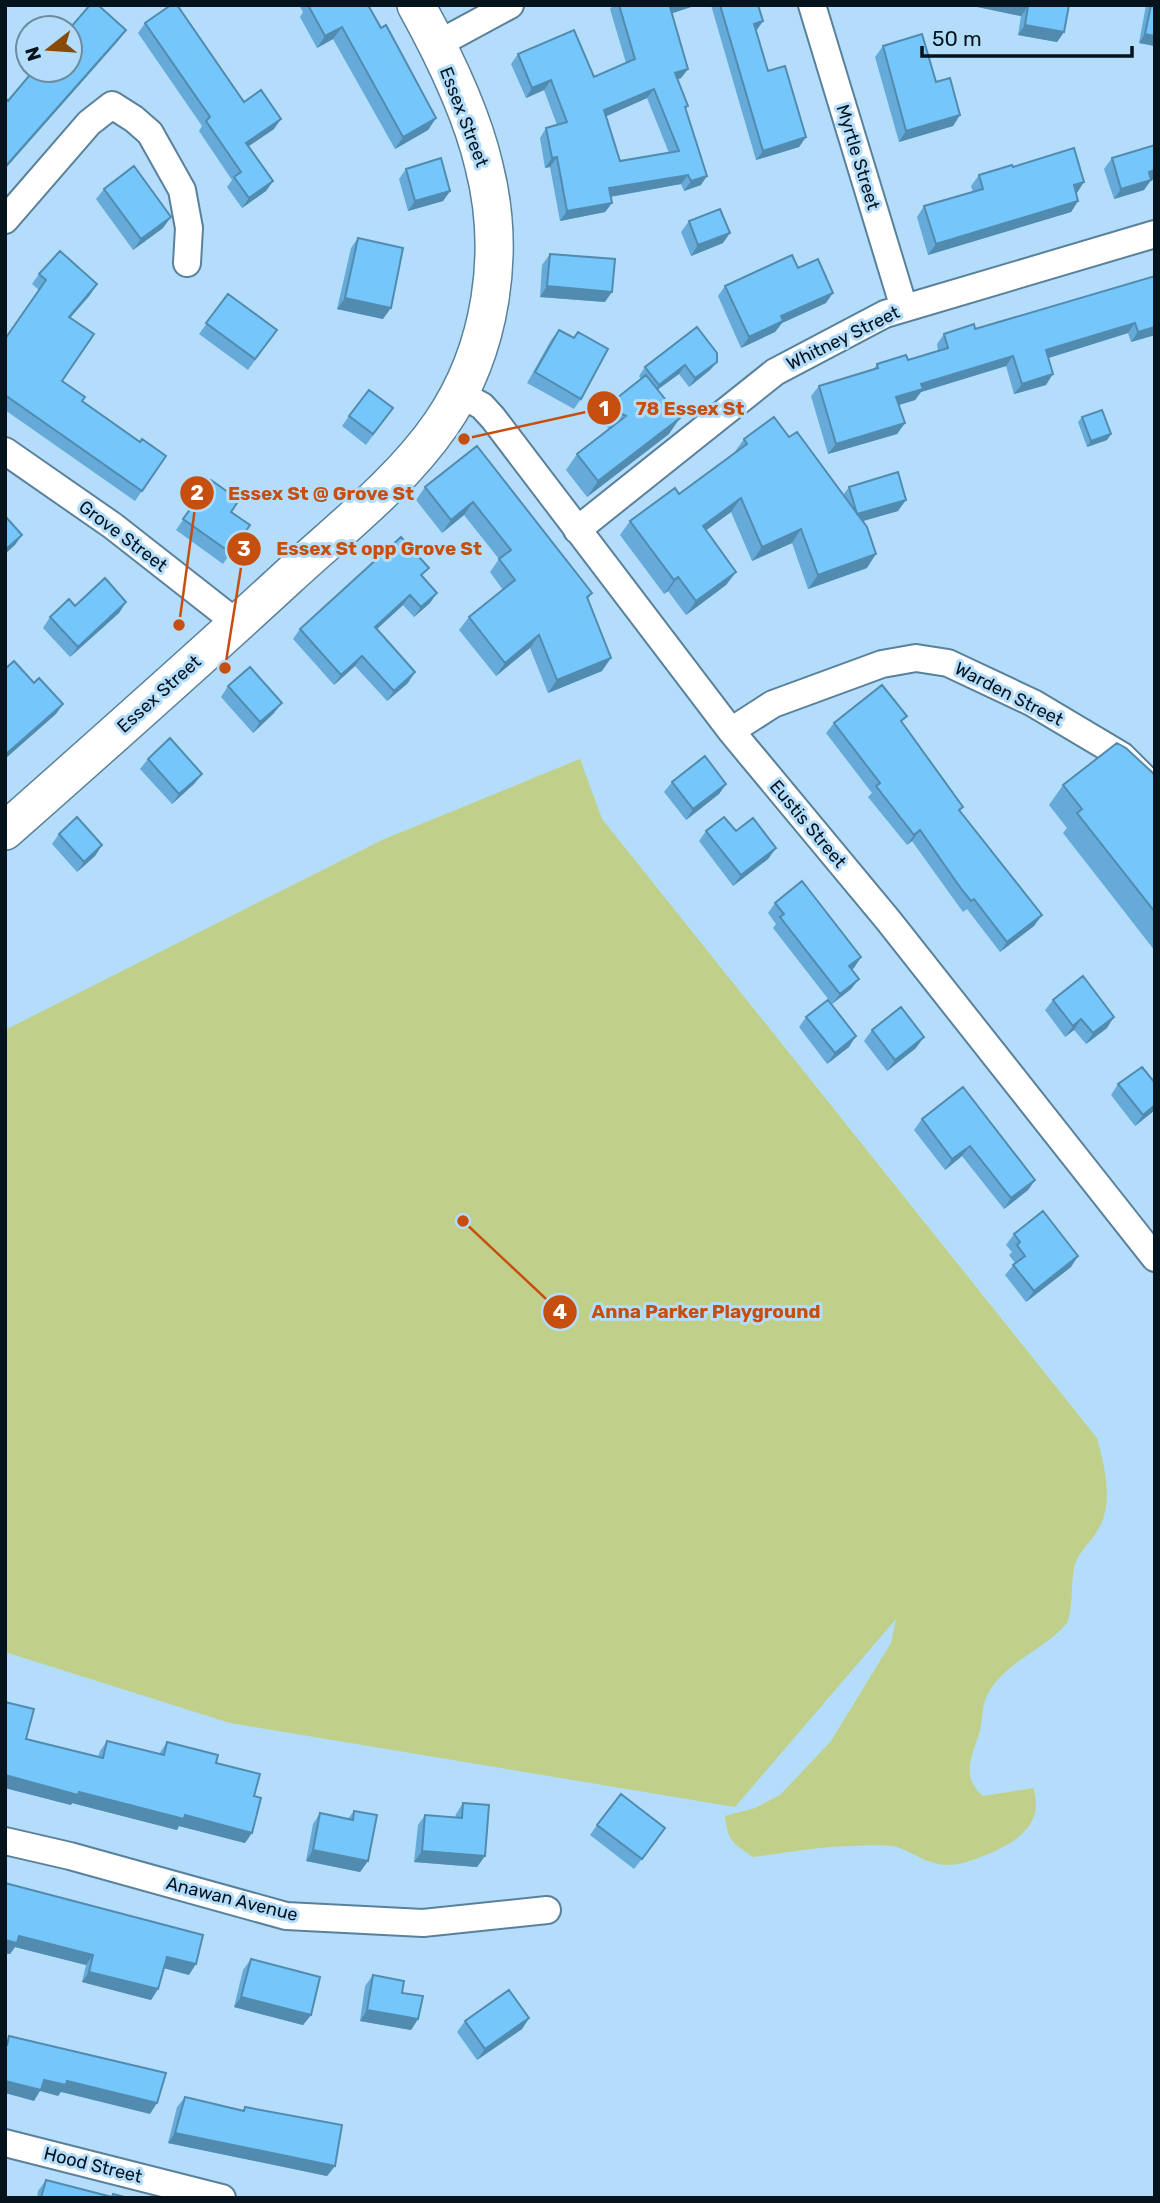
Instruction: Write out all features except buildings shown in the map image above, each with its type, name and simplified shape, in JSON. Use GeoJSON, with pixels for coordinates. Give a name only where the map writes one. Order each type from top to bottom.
{"type":"FeatureCollection","features":[{"type":"Feature","properties":{"kind":"main road","name":"Essex Street"},"geometry":{"type":"LineString","coordinates":[[5,831],[238,624],[396,476],[440,425],[460,394],[484,332],[494,265],[491,195],[474,132],[416,5]]}},
{"type":"Feature","properties":{"kind":"street"},"geometry":{"type":"LineString","coordinates":[[436,45],[510,5]]}},
{"type":"Feature","properties":{"kind":"street","name":"Myrtle Street"},"geometry":{"type":"LineString","coordinates":[[812,5],[904,308]]}},
{"type":"Feature","properties":{"kind":"street"},"geometry":{"type":"LineString","coordinates":[[5,220],[89,123],[112,105],[134,118],[150,133],[182,190],[189,228],[187,263]]}},
{"type":"Feature","properties":{"kind":"street","name":"Whitney Street"},"geometry":{"type":"LineString","coordinates":[[577,530],[775,372],[885,314],[1155,234]]}},
{"type":"Feature","properties":{"kind":"street","name":"Eustis Street"},"geometry":{"type":"LineString","coordinates":[[460,394],[482,406],[493,418],[731,731],[888,920],[1155,1258]]}},
{"type":"Feature","properties":{"kind":"street","name":"Grove Street"},"geometry":{"type":"LineString","coordinates":[[5,451],[113,526],[238,624]]}},
{"type":"Feature","properties":{"kind":"street","name":"Warden Street"},"geometry":{"type":"LineString","coordinates":[[731,731],[773,704],[882,664],[916,658],[933,660],[948,663],[1033,703],[1122,756],[1155,789]]}},
{"type":"Feature","properties":{"kind":"street","name":"Anawan Avenue"},"geometry":{"type":"LineString","coordinates":[[5,1841],[71,1856],[286,1916],[423,1923],[547,1910]]}},
{"type":"Feature","properties":{"kind":"street","name":"Hood Street"},"geometry":{"type":"LineString","coordinates":[[5,2143],[222,2198]]}},
{"type":"Feature","properties":{"kind":"green space"},"geometry":{"type":"Polygon","coordinates":[[[580,759],[602,819],[1097,1438],[1107,1486],[1107,1499],[1102,1522],[1075,1564],[1067,1623],[1017,1662],[990,1690],[971,1761],[972,1782],[983,1796],[1033,1788],[1035,1814],[1030,1824],[1013,1841],[963,1863],[940,1864],[897,1847],[876,1845],[829,1847],[753,1857],[736,1845],[728,1831],[725,1816],[755,1808],[780,1795],[831,1741],[891,1643],[896,1619],[735,1807],[230,1723],[5,1652],[5,1030],[382,840],[580,759]]]}},
{"type":"Feature","properties":{"kind":"place","name":"78 Essex St"},"geometry":{"type":"Point","coordinates":[464,439]}},
{"type":"Feature","properties":{"kind":"place","name":"Essex St @ Grove St"},"geometry":{"type":"Point","coordinates":[179,625]}},
{"type":"Feature","properties":{"kind":"place","name":"Essex St opp Grove St"},"geometry":{"type":"Point","coordinates":[225,668]}},
{"type":"Feature","properties":{"kind":"place","name":"Anna Parker Playground"},"geometry":{"type":"Point","coordinates":[463,1221]}}]}
